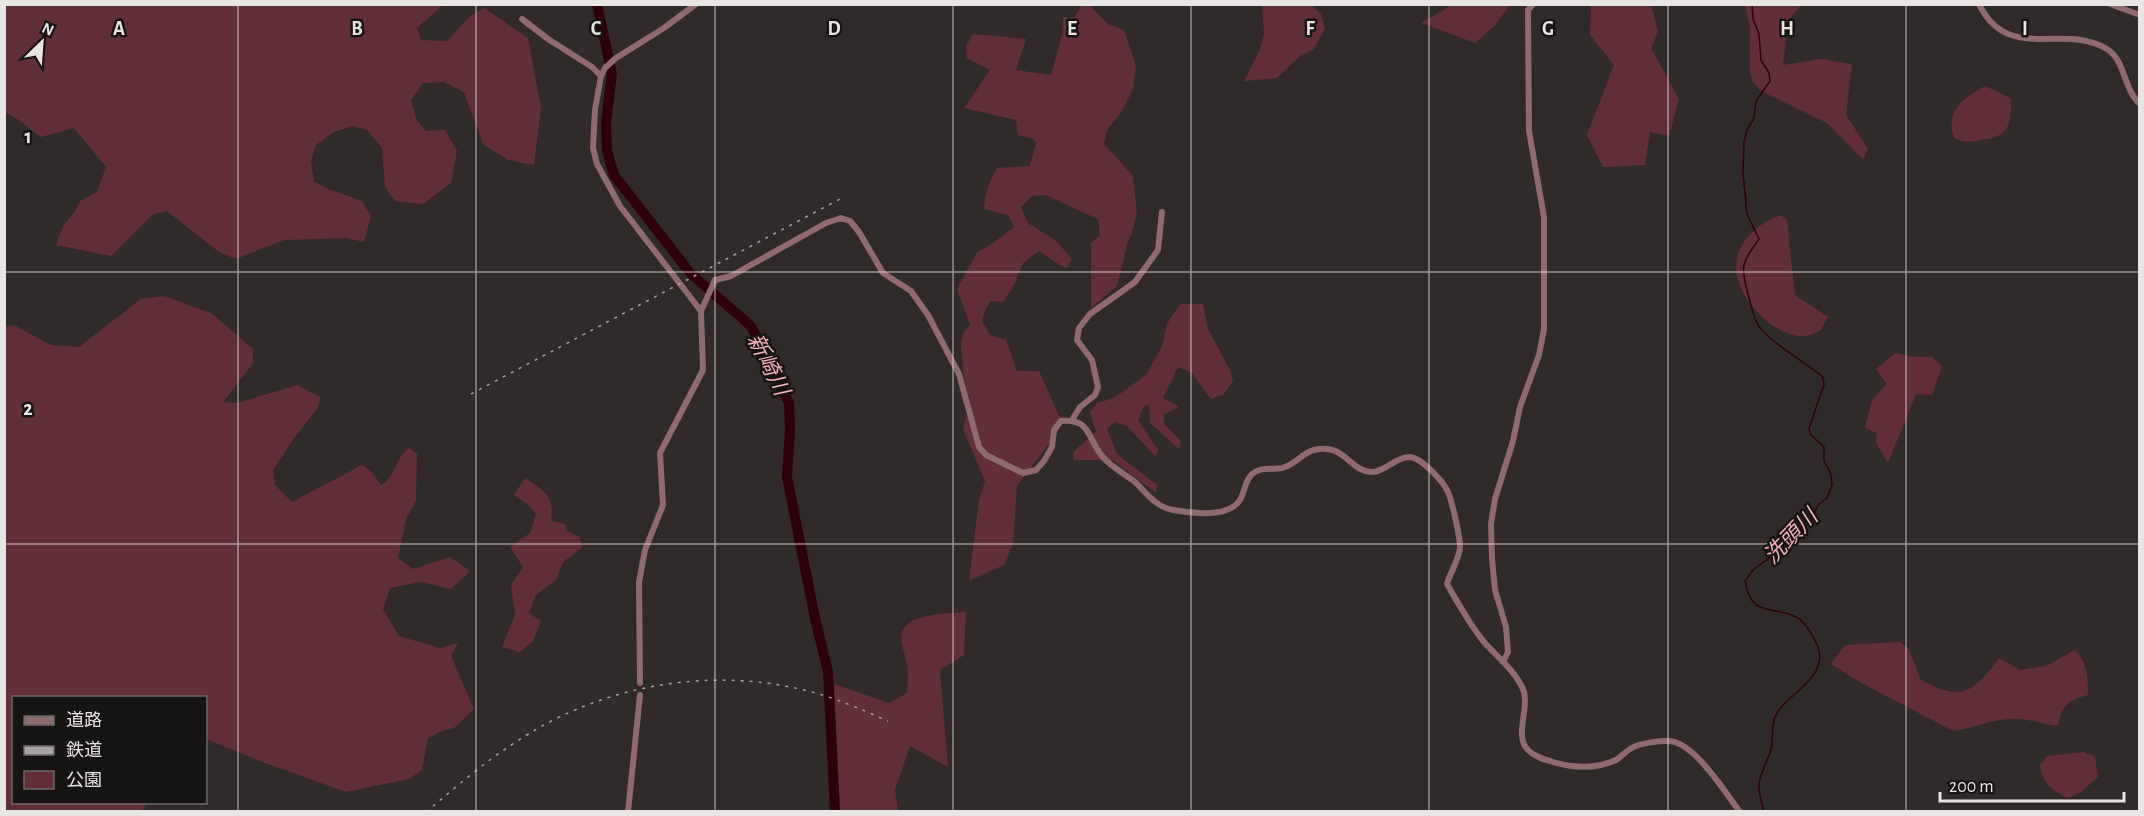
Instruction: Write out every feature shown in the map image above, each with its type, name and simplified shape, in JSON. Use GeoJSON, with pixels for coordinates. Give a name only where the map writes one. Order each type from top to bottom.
{"type":"FeatureCollection","features":[{"type":"Feature","properties":{"kind":"street"},"geometry":{"type":"LineString","coordinates":[[696,4],[616,58],[605,68],[601,76],[595,110],[593,148],[597,164],[620,206],[701,311]]}},
{"type":"Feature","properties":{"kind":"street"},"geometry":{"type":"LineString","coordinates":[[1503,662],[1508,652],[1506,627],[1495,590],[1491,524],[1520,406],[1539,355],[1544,329],[1544,217],[1528,124],[1528,10],[1533,4]]}},
{"type":"Feature","properties":{"kind":"street"},"geometry":{"type":"LineString","coordinates":[[1979,4],[1985,18],[2008,36],[2073,40],[2104,47],[2114,53],[2129,93],[2139,104]]}},
{"type":"Feature","properties":{"kind":"street"},"geometry":{"type":"LineString","coordinates":[[2110,4],[2139,15]]}},
{"type":"Feature","properties":{"kind":"street"},"geometry":{"type":"LineString","coordinates":[[522,19],[592,67],[601,76]]}},
{"type":"Feature","properties":{"kind":"street"},"geometry":{"type":"LineString","coordinates":[[1072,420],[1080,407],[1095,395],[1098,387],[1092,360],[1077,340],[1079,328],[1090,314],[1135,282],[1141,274],[1158,250],[1162,212]]}},
{"type":"Feature","properties":{"kind":"street"},"geometry":{"type":"LineString","coordinates":[[640,682],[639,582],[645,550],[663,505],[660,453],[704,370],[701,311],[715,280],[731,276],[826,223],[841,218],[850,221],[859,232],[883,273],[911,291],[928,315],[959,374],[979,447],[986,455],[1023,473],[1035,470],[1044,461],[1052,447],[1054,430],[1061,422],[1072,420],[1080,423],[1089,432],[1101,455],[1136,483],[1147,496],[1170,510],[1213,512],[1230,510],[1238,504],[1247,480],[1254,472],[1265,468],[1282,468],[1295,463],[1312,450],[1330,449],[1343,454],[1359,468],[1370,472],[1382,470],[1398,460],[1410,457],[1420,461],[1437,477],[1448,492],[1460,546],[1447,584],[1482,641],[1514,675],[1523,692],[1525,706],[1522,736],[1526,748],[1535,756],[1564,765],[1580,767],[1602,765],[1617,759],[1643,743],[1673,741],[1684,747],[1717,780],[1740,812]]}},
{"type":"Feature","properties":{"kind":"street"},"geometry":{"type":"LineString","coordinates":[[628,811],[640,695]]}},
{"type":"Feature","properties":{"kind":"green space"},"geometry":{"type":"Polygon","coordinates":[[[1639,4],[1652,7],[1658,32],[1651,48],[1679,99],[1669,136],[1650,132],[1645,165],[1603,167],[1587,135],[1614,65],[1590,35],[1591,5],[1639,4]]]}},
{"type":"Feature","properties":{"kind":"green space"},"geometry":{"type":"Polygon","coordinates":[[[4,5],[443,5],[417,28],[421,40],[447,41],[470,16],[484,8],[528,38],[541,108],[534,165],[508,160],[483,144],[464,92],[444,82],[423,83],[411,100],[417,121],[426,131],[445,130],[457,151],[451,183],[423,204],[395,201],[385,187],[382,148],[367,130],[353,126],[334,132],[316,145],[311,161],[314,182],[362,201],[371,216],[364,242],[347,238],[284,240],[236,259],[219,252],[167,211],[153,214],[111,256],[56,245],[63,226],[80,201],[97,192],[106,167],[74,128],[41,137],[5,112],[4,5]]]}},
{"type":"Feature","properties":{"kind":"green space"},"geometry":{"type":"Polygon","coordinates":[[[1078,5],[1089,5],[1108,24],[1124,30],[1136,66],[1133,89],[1122,111],[1107,130],[1104,144],[1133,176],[1137,212],[1117,286],[1091,308],[1091,243],[1100,235],[1098,219],[1045,195],[1032,196],[1021,207],[1028,223],[1056,241],[1072,259],[1066,269],[1039,251],[1023,263],[1014,285],[1003,302],[991,301],[982,321],[990,335],[1006,340],[1017,371],[1039,371],[1059,416],[1065,417],[1056,435],[1017,486],[1013,544],[1004,565],[969,581],[979,500],[985,481],[963,429],[970,403],[963,372],[961,345],[963,333],[970,325],[957,289],[977,252],[1014,227],[1008,215],[984,209],[986,193],[994,173],[997,168],[1030,166],[1036,143],[1033,139],[1018,135],[1016,120],[964,108],[990,70],[967,58],[966,46],[973,34],[1026,39],[1016,70],[1051,75],[1062,35],[1063,17],[1074,18],[1081,7],[1078,5]]]}},
{"type":"Feature","properties":{"kind":"green space"},"geometry":{"type":"Polygon","coordinates":[[[1262,5],[1311,5],[1321,14],[1325,29],[1313,50],[1300,56],[1277,78],[1244,81],[1260,49],[1264,34],[1262,5]]]}},
{"type":"Feature","properties":{"kind":"green space"},"geometry":{"type":"Polygon","coordinates":[[[1452,5],[1510,5],[1495,25],[1475,43],[1421,23],[1452,5]]]}},
{"type":"Feature","properties":{"kind":"green space"},"geometry":{"type":"Polygon","coordinates":[[[1745,5],[1801,5],[1788,21],[1783,65],[1820,59],[1852,64],[1846,115],[1868,149],[1863,159],[1827,123],[1761,91],[1752,81],[1750,27],[1745,5]]]}},
{"type":"Feature","properties":{"kind":"green space"},"geometry":{"type":"Polygon","coordinates":[[[1985,86],[2011,98],[2007,128],[2003,133],[1991,138],[1967,142],[1954,138],[1952,120],[1958,106],[1985,86]]]}},
{"type":"Feature","properties":{"kind":"green space"},"geometry":{"type":"Polygon","coordinates":[[[1781,215],[1787,220],[1795,295],[1828,317],[1820,331],[1807,336],[1783,331],[1771,324],[1750,304],[1738,280],[1737,258],[1744,241],[1757,228],[1781,215]]]}},
{"type":"Feature","properties":{"kind":"green space"},"geometry":{"type":"Polygon","coordinates":[[[164,296],[211,313],[253,349],[253,363],[223,402],[237,403],[298,385],[321,398],[317,409],[273,470],[275,485],[292,502],[362,465],[372,472],[381,485],[390,478],[404,452],[409,448],[417,454],[416,501],[406,519],[398,558],[413,569],[450,557],[470,571],[451,589],[421,582],[390,588],[383,609],[399,636],[440,648],[458,643],[451,656],[474,709],[454,728],[428,738],[422,770],[409,779],[346,792],[207,739],[207,696],[12,696],[12,804],[146,804],[142,811],[5,811],[5,327],[14,325],[51,345],[79,347],[141,299],[164,296]]]}},
{"type":"Feature","properties":{"kind":"green space"},"geometry":{"type":"Polygon","coordinates":[[[1180,304],[1203,304],[1208,329],[1231,372],[1233,381],[1224,394],[1211,399],[1192,373],[1178,367],[1163,398],[1179,407],[1164,414],[1164,424],[1181,441],[1179,449],[1150,423],[1149,405],[1144,406],[1138,420],[1158,450],[1156,457],[1127,426],[1114,422],[1107,429],[1117,454],[1157,485],[1156,493],[1113,460],[1074,460],[1073,452],[1096,432],[1090,412],[1097,403],[1114,398],[1146,375],[1162,346],[1167,324],[1180,304]]]}},
{"type":"Feature","properties":{"kind":"green space"},"geometry":{"type":"Polygon","coordinates":[[[1896,353],[1914,357],[1932,357],[1942,366],[1932,395],[1916,394],[1888,463],[1876,443],[1877,433],[1865,428],[1872,400],[1887,384],[1876,369],[1896,353]]]}},
{"type":"Feature","properties":{"kind":"green space"},"geometry":{"type":"Polygon","coordinates":[[[525,478],[547,495],[551,506],[551,521],[565,524],[567,531],[580,537],[582,548],[563,562],[556,580],[536,595],[529,613],[541,621],[533,641],[520,652],[502,647],[515,615],[511,585],[523,567],[510,547],[530,533],[536,514],[529,505],[514,495],[525,478]]]}},
{"type":"Feature","properties":{"kind":"green space"},"geometry":{"type":"Polygon","coordinates":[[[966,612],[964,655],[940,670],[948,767],[910,746],[895,790],[898,811],[840,811],[834,684],[889,703],[907,693],[908,668],[901,637],[909,623],[927,616],[966,612]]]}},
{"type":"Feature","properties":{"kind":"green space"},"geometry":{"type":"Polygon","coordinates":[[[1900,642],[1909,649],[1921,680],[1947,691],[1957,692],[1974,686],[1999,658],[2020,670],[2046,666],[2075,650],[2085,665],[2088,695],[2067,704],[2058,726],[2011,719],[1953,731],[1858,681],[1831,664],[1845,645],[1900,642]]]}},
{"type":"Feature","properties":{"kind":"green space"},"geometry":{"type":"Polygon","coordinates":[[[2084,752],[2095,757],[2098,777],[2081,792],[2068,798],[2049,786],[2043,777],[2040,765],[2047,756],[2084,752]]]}},
{"type":"Feature","properties":{"kind":"waterway","name":"新崎川"},"geometry":{"type":"LineString","coordinates":[[597,4],[612,74],[606,123],[607,151],[614,175],[691,274],[751,326],[789,403],[787,477],[828,672],[835,812]]}},
{"type":"Feature","properties":{"kind":"waterway","name":"洗頭川"},"geometry":{"type":"LineString","coordinates":[[1752,4],[1753,19],[1759,34],[1761,60],[1769,73],[1770,81],[1756,101],[1754,118],[1747,130],[1744,142],[1743,173],[1747,214],[1759,239],[1744,265],[1745,285],[1755,318],[1762,331],[1823,377],[1824,385],[1809,428],[1810,434],[1824,447],[1824,461],[1831,474],[1832,485],[1827,498],[1817,506],[1814,517],[1792,534],[1785,546],[1753,570],[1745,581],[1748,593],[1757,606],[1796,617],[1807,627],[1819,651],[1817,670],[1812,678],[1782,706],[1775,717],[1771,749],[1759,784],[1764,812]]}},
{"type":"Feature","properties":{"kind":"railway"},"geometry":{"type":"LineString","coordinates":[[471,394],[842,198]]}},
{"type":"Feature","properties":{"kind":"railway"},"geometry":{"type":"LineString","coordinates":[[426,812],[493,758],[546,724],[579,708],[612,696],[647,688],[683,682],[719,680],[755,682],[815,693],[888,721]]}}]}
